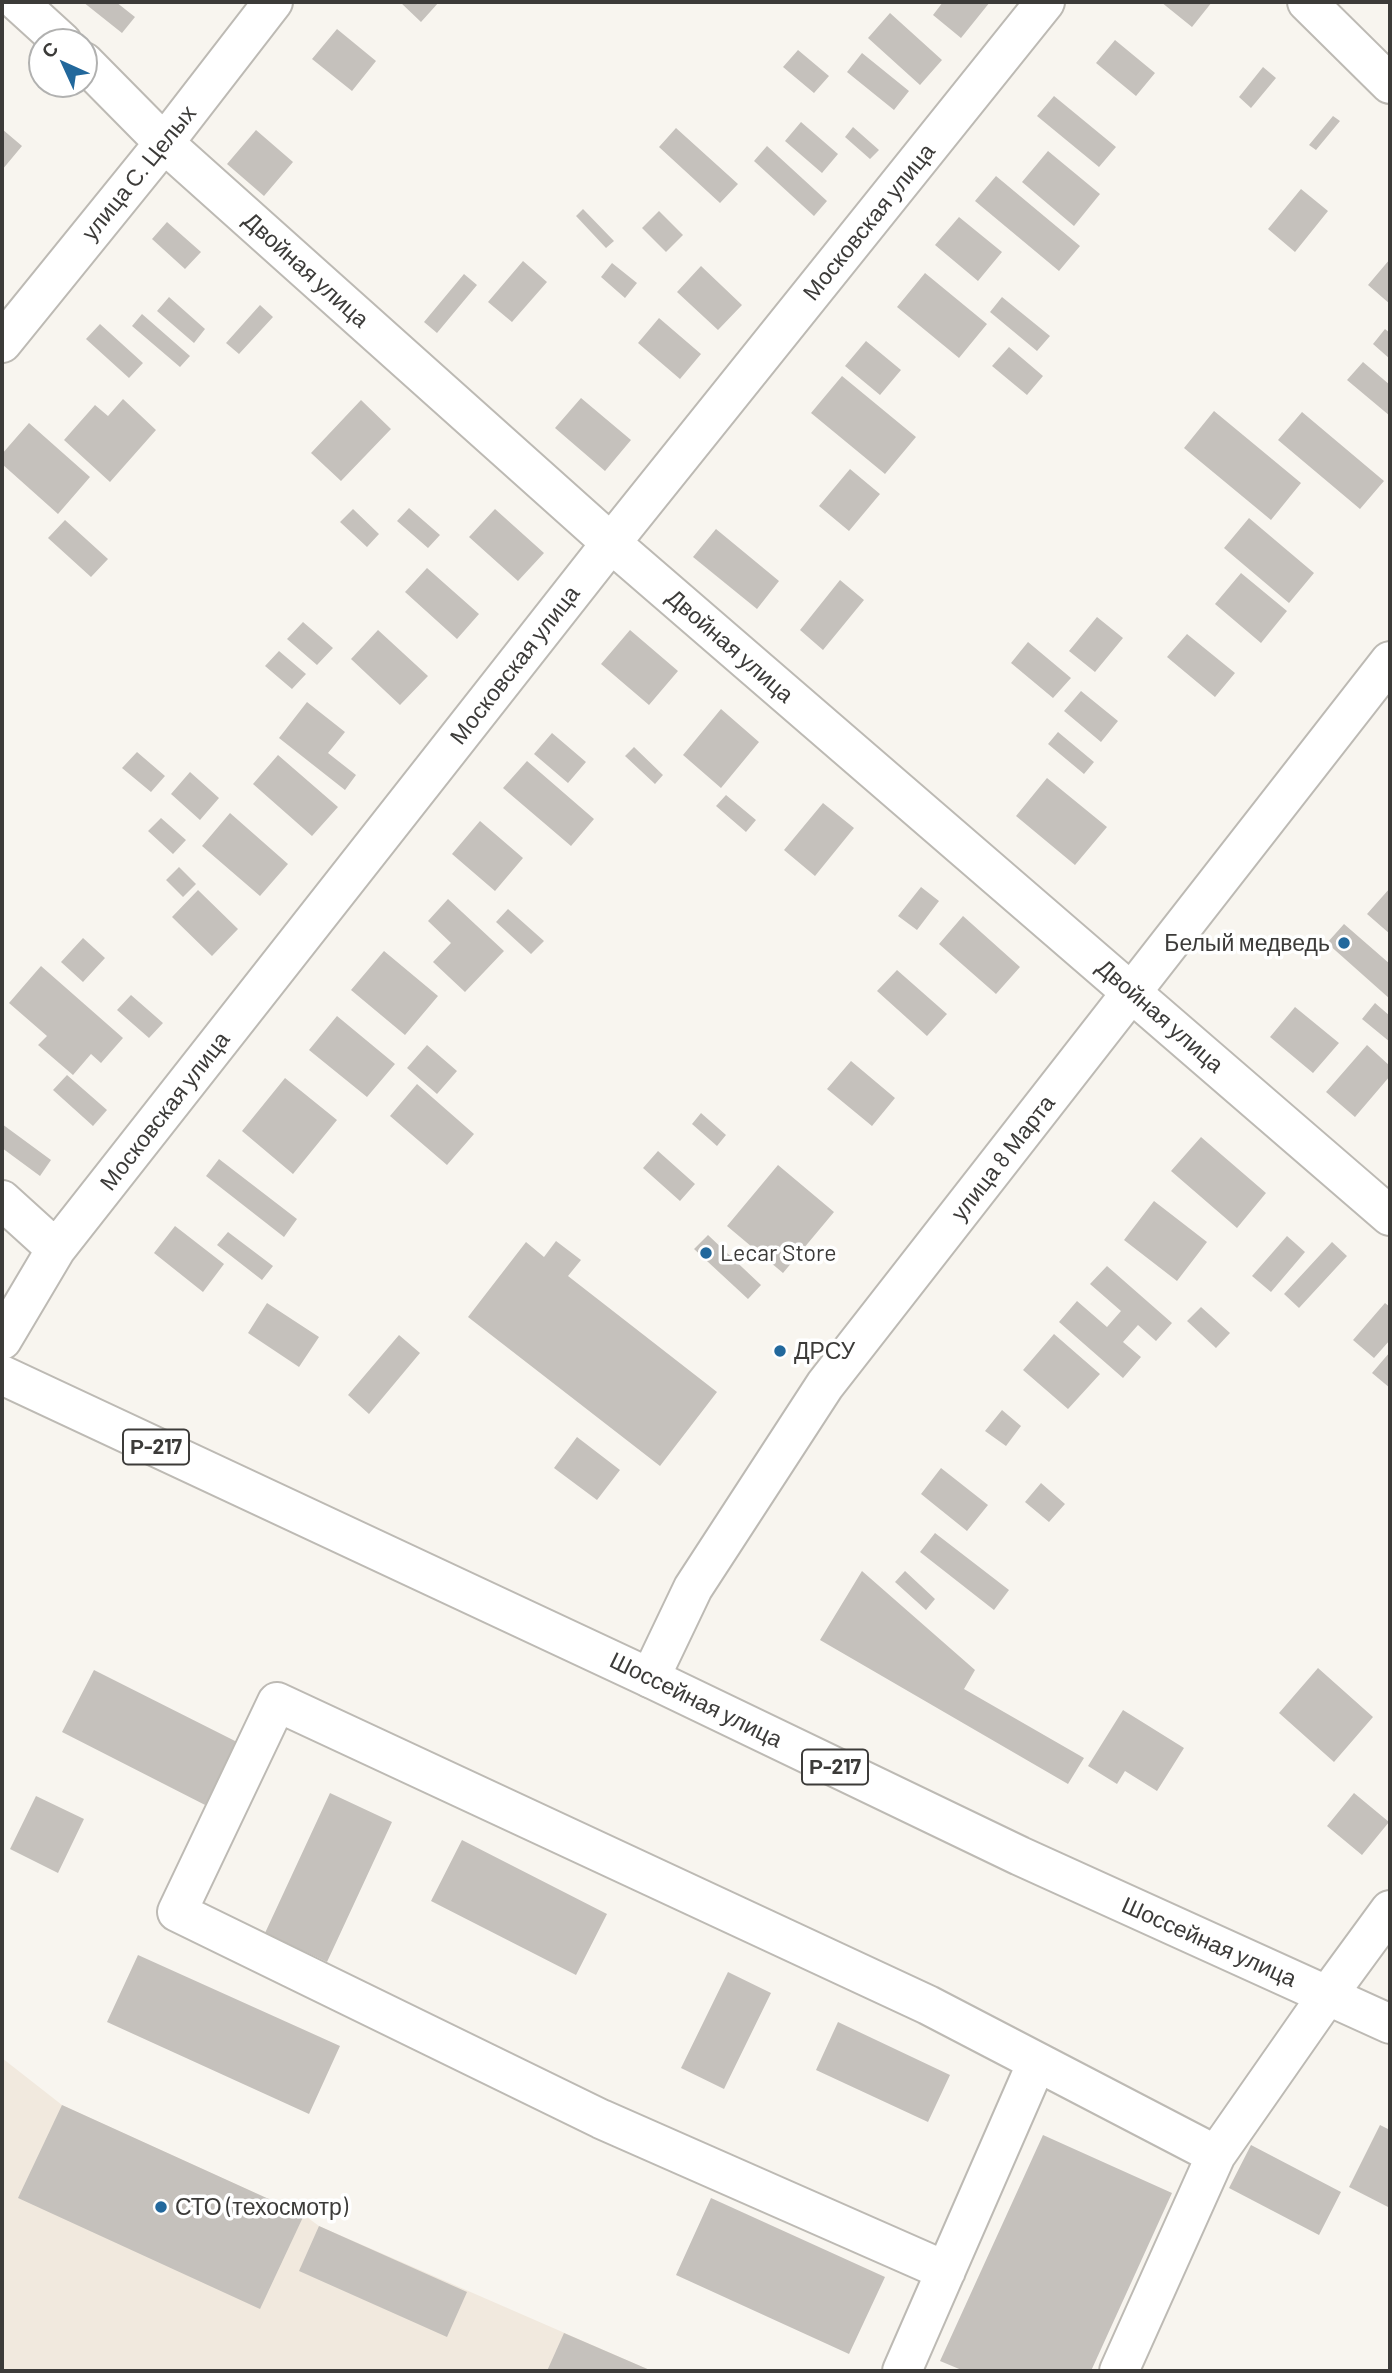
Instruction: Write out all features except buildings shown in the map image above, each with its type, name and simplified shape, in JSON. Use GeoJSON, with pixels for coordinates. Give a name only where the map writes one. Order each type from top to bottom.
{"type":"FeatureCollection","features":[{"type":"Feature","properties":{"kind":"main road"},"geometry":{"type":"LineString","coordinates":[[18,2],[47,28]]}},
{"type":"Feature","properties":{"kind":"main road","name":"улица С. Целых"},"geometry":{"type":"LineString","coordinates":[[2,343],[164,143],[273,2]]}},
{"type":"Feature","properties":{"kind":"main road","name":"Московская улица"},"geometry":{"type":"LineString","coordinates":[[2,1340],[56,1248],[611,543],[1045,2]]}},
{"type":"Feature","properties":{"kind":"main road"},"geometry":{"type":"LineString","coordinates":[[1307,2],[1390,84]]}},
{"type":"Feature","properties":{"kind":"main road","name":"Двойная улица"},"geometry":{"type":"LineString","coordinates":[[98,76],[164,143],[611,543],[1390,1216]]}},
{"type":"Feature","properties":{"kind":"main road","name":"улица 8 Марта"},"geometry":{"type":"LineString","coordinates":[[650,1678],[693,1588],[824,1385],[1390,661]]}},
{"type":"Feature","properties":{"kind":"main road"},"geometry":{"type":"LineString","coordinates":[[2,1200],[56,1248]]}},
{"type":"Feature","properties":{"kind":"main road","name":"Шоссейная улица"},"geometry":{"type":"LineString","coordinates":[[2,1376],[650,1678],[1020,1856],[1390,2024]]}},
{"type":"Feature","properties":{"kind":"main road"},"geometry":{"type":"LineString","coordinates":[[946,2272],[601,2119],[177,1912],[277,1702],[915,2000],[1216,2155]]}},
{"type":"Feature","properties":{"kind":"main road"},"geometry":{"type":"LineString","coordinates":[[1119,2371],[1216,2155],[1390,1910]]}},
{"type":"Feature","properties":{"kind":"main road"},"geometry":{"type":"LineString","coordinates":[[902,2371],[1037,2062]]}},
{"type":"Feature","properties":{"kind":"shaded area"},"geometry":{"type":"Polygon","coordinates":[[[2,2058],[62,2105],[304,2215],[319,2226],[652,2371],[2,2371],[2,2058]]]}},
{"type":"Feature","properties":{"kind":"place","name":"Белый медведь"},"geometry":{"type":"Point","coordinates":[1344,943]}},
{"type":"Feature","properties":{"kind":"place","name":"Lecar Store"},"geometry":{"type":"Point","coordinates":[706,1253]}},
{"type":"Feature","properties":{"kind":"place","name":"ДРСУ"},"geometry":{"type":"Point","coordinates":[780,1351]}},
{"type":"Feature","properties":{"kind":"place","name":"СТО (техосмотр)"},"geometry":{"type":"Point","coordinates":[161,2207]}}]}
